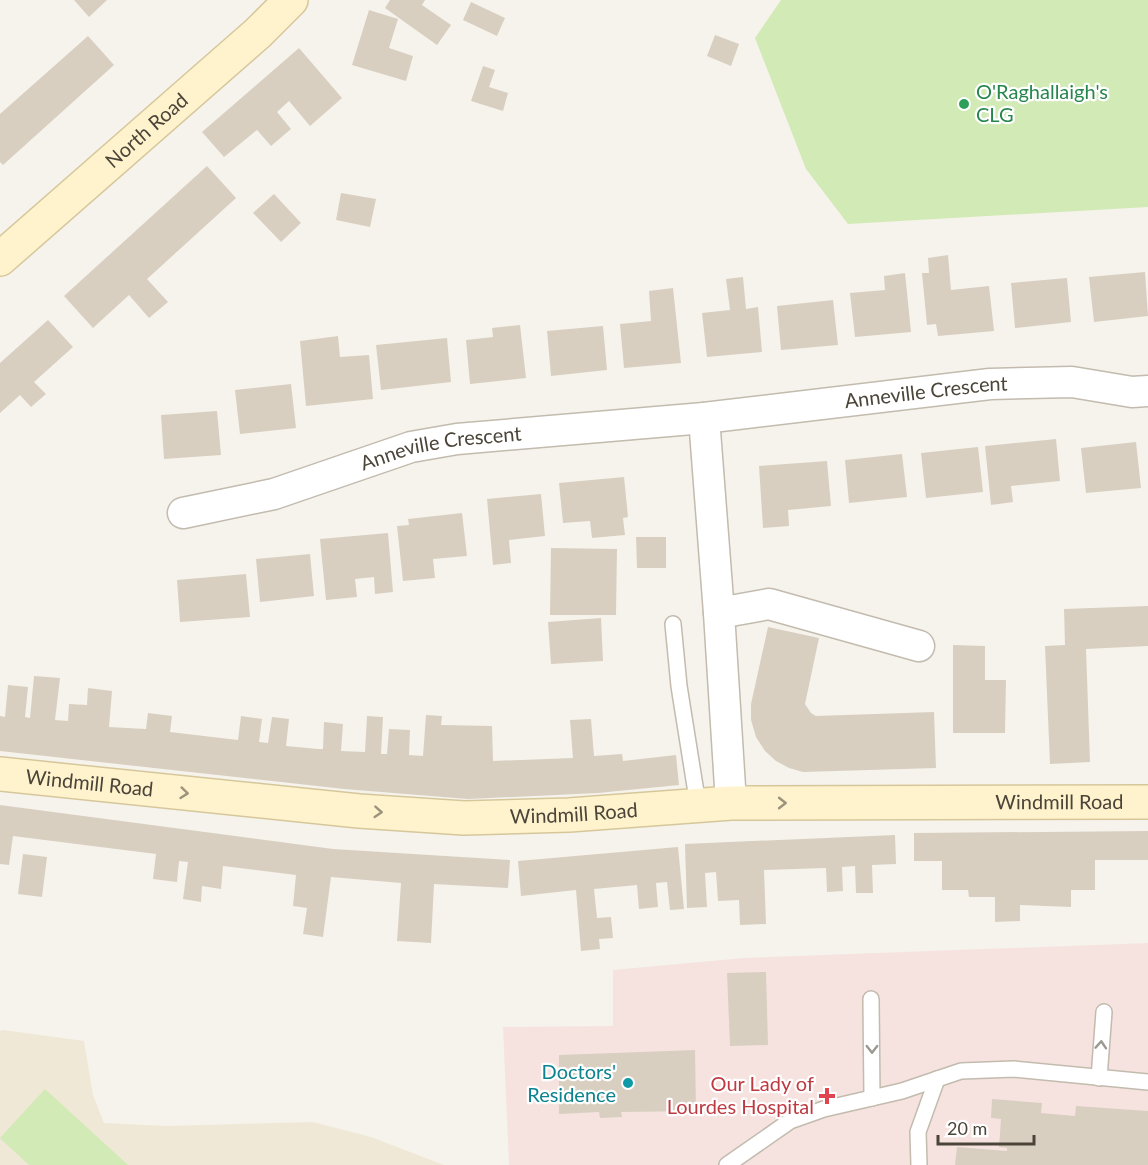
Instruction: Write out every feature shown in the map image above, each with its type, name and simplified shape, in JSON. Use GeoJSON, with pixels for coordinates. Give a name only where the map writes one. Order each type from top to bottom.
{"type":"FeatureCollection","features":[{"type":"Feature","properties":{"kind":"street","name":"North Road"},"geometry":{"type":"LineString","coordinates":[[0,259],[258,33],[291,0]]}},
{"type":"Feature","properties":{"kind":"street","name":"Anneville Crescent"},"geometry":{"type":"LineString","coordinates":[[183,513],[274,494],[411,447],[457,439],[704,418],[990,384],[1072,382],[1132,392],[1148,391]]}},
{"type":"Feature","properties":{"kind":"street"},"geometry":{"type":"LineString","coordinates":[[704,418],[731,803]]}},
{"type":"Feature","properties":{"kind":"street"},"geometry":{"type":"LineString","coordinates":[[719,613],[769,604],[919,646]]}},
{"type":"Feature","properties":{"kind":"street","name":"Windmill Road"},"geometry":{"type":"LineString","coordinates":[[0,774],[359,811],[464,818],[569,815],[731,803],[1148,802]]}},
{"type":"Feature","properties":{"kind":"lane"},"geometry":{"type":"LineString","coordinates":[[673,624],[679,686],[698,805]]}},
{"type":"Feature","properties":{"kind":"lane"},"geometry":{"type":"LineString","coordinates":[[871,999],[872,1098]]}},
{"type":"Feature","properties":{"kind":"lane"},"geometry":{"type":"LineString","coordinates":[[1099,1078],[1104,1012]]}},
{"type":"Feature","properties":{"kind":"lane"},"geometry":{"type":"LineString","coordinates":[[727,1165],[790,1121],[824,1109],[872,1098],[961,1071],[1014,1069],[1148,1082]]}},
{"type":"Feature","properties":{"kind":"lane"},"geometry":{"type":"LineString","coordinates":[[919,1165],[918,1132],[937,1079]]}},
{"type":"Feature","properties":{"kind":"shaded area","name":"Our Lady of Lourdes Hospital"},"geometry":{"type":"Polygon","coordinates":[[[1148,943],[1148,1165],[509,1165],[503,1027],[613,1026],[613,970],[744,958],[1148,943]]]}},
{"type":"Feature","properties":{"kind":"shaded area"},"geometry":{"type":"Polygon","coordinates":[[[0,1031],[84,1041],[93,1095],[104,1123],[167,1126],[313,1122],[371,1137],[444,1165],[0,1165],[0,1031]]]}},
{"type":"Feature","properties":{"kind":"green space","name":"O'Raghallaigh's CLG"},"geometry":{"type":"Polygon","coordinates":[[[781,0],[1148,0],[1148,207],[848,224],[806,169],[755,38],[781,0]]]}},
{"type":"Feature","properties":{"kind":"green space"},"geometry":{"type":"Polygon","coordinates":[[[45,1089],[128,1165],[29,1165],[0,1138],[45,1089]]]}},
{"type":"Feature","properties":{"kind":"building"},"geometry":{"type":"Polygon","coordinates":[[[74,0],[107,0],[89,17],[74,0]]]}},
{"type":"Feature","properties":{"kind":"building"},"geometry":{"type":"Polygon","coordinates":[[[390,0],[425,0],[422,5],[451,25],[437,45],[385,8],[390,0]]]}},
{"type":"Feature","properties":{"kind":"building"},"geometry":{"type":"Polygon","coordinates":[[[471,2],[505,18],[497,36],[463,20],[471,2]]]}},
{"type":"Feature","properties":{"kind":"building"},"geometry":{"type":"Polygon","coordinates":[[[369,10],[398,19],[389,48],[413,56],[406,81],[352,65],[369,10]]]}},
{"type":"Feature","properties":{"kind":"building"},"geometry":{"type":"Polygon","coordinates":[[[715,35],[739,44],[731,66],[707,56],[715,35]]]}},
{"type":"Feature","properties":{"kind":"building"},"geometry":{"type":"Polygon","coordinates":[[[88,36],[114,65],[3,165],[0,162],[0,114],[88,36]]]}},
{"type":"Feature","properties":{"kind":"building"},"geometry":{"type":"Polygon","coordinates":[[[299,48],[342,98],[310,126],[289,101],[277,112],[291,129],[271,146],[257,130],[224,157],[202,132],[299,48]]]}},
{"type":"Feature","properties":{"kind":"building"},"geometry":{"type":"Polygon","coordinates":[[[483,66],[495,70],[489,87],[508,93],[503,111],[471,101],[483,66]]]}},
{"type":"Feature","properties":{"kind":"building"},"geometry":{"type":"Polygon","coordinates":[[[207,166],[236,198],[147,279],[168,302],[149,318],[129,295],[93,328],[64,296],[207,166]]]}},
{"type":"Feature","properties":{"kind":"building"},"geometry":{"type":"Polygon","coordinates":[[[341,193],[376,199],[370,227],[336,220],[341,193]]]}},
{"type":"Feature","properties":{"kind":"building"},"geometry":{"type":"Polygon","coordinates":[[[274,194],[301,223],[281,242],[253,213],[274,194]]]}},
{"type":"Feature","properties":{"kind":"building"},"geometry":{"type":"Polygon","coordinates":[[[948,255],[951,290],[989,286],[994,331],[938,336],[936,324],[927,325],[922,273],[929,273],[928,258],[948,255]]]}},
{"type":"Feature","properties":{"kind":"building"},"geometry":{"type":"Polygon","coordinates":[[[1145,272],[1148,316],[1094,322],[1089,277],[1145,272]]]}},
{"type":"Feature","properties":{"kind":"building"},"geometry":{"type":"Polygon","coordinates":[[[905,273],[911,332],[855,337],[850,293],[885,290],[884,276],[905,273]]]}},
{"type":"Feature","properties":{"kind":"building"},"geometry":{"type":"Polygon","coordinates":[[[743,277],[746,309],[758,307],[762,352],[707,357],[702,313],[730,310],[726,279],[743,277]]]}},
{"type":"Feature","properties":{"kind":"building"},"geometry":{"type":"Polygon","coordinates":[[[1067,278],[1071,322],[1015,328],[1011,283],[1067,278]]]}},
{"type":"Feature","properties":{"kind":"building"},"geometry":{"type":"Polygon","coordinates":[[[673,288],[681,363],[624,368],[620,324],[651,321],[649,291],[673,288]]]}},
{"type":"Feature","properties":{"kind":"building"},"geometry":{"type":"Polygon","coordinates":[[[833,300],[838,345],[781,350],[777,306],[833,300]]]}},
{"type":"Feature","properties":{"kind":"building"},"geometry":{"type":"Polygon","coordinates":[[[48,320],[73,347],[34,382],[46,394],[31,407],[20,395],[0,413],[0,363],[48,320]]]}},
{"type":"Feature","properties":{"kind":"building"},"geometry":{"type":"Polygon","coordinates":[[[520,325],[526,378],[470,384],[466,340],[493,337],[492,328],[520,325]]]}},
{"type":"Feature","properties":{"kind":"building"},"geometry":{"type":"Polygon","coordinates":[[[603,326],[607,370],[551,376],[547,331],[603,326]]]}},
{"type":"Feature","properties":{"kind":"building"},"geometry":{"type":"Polygon","coordinates":[[[338,336],[340,357],[369,355],[373,399],[306,406],[300,341],[338,336]]]}},
{"type":"Feature","properties":{"kind":"building"},"geometry":{"type":"Polygon","coordinates":[[[447,338],[451,382],[381,390],[376,345],[447,338]]]}},
{"type":"Feature","properties":{"kind":"building"},"geometry":{"type":"Polygon","coordinates":[[[291,384],[296,428],[240,434],[235,390],[291,384]]]}},
{"type":"Feature","properties":{"kind":"building"},"geometry":{"type":"Polygon","coordinates":[[[217,411],[221,455],[164,459],[161,415],[217,411]]]}},
{"type":"Feature","properties":{"kind":"building"},"geometry":{"type":"Polygon","coordinates":[[[1056,439],[1060,481],[1011,486],[1013,502],[991,505],[985,446],[1056,439]]]}},
{"type":"Feature","properties":{"kind":"building"},"geometry":{"type":"Polygon","coordinates":[[[1136,442],[1141,488],[1086,493],[1081,448],[1136,442]]]}},
{"type":"Feature","properties":{"kind":"building"},"geometry":{"type":"Polygon","coordinates":[[[978,447],[983,492],[926,498],[921,453],[978,447]]]}},
{"type":"Feature","properties":{"kind":"building"},"geometry":{"type":"Polygon","coordinates":[[[902,454],[907,497],[849,503],[845,460],[902,454]]]}},
{"type":"Feature","properties":{"kind":"building"},"geometry":{"type":"Polygon","coordinates":[[[827,461],[831,506],[788,510],[789,526],[763,528],[759,466],[827,461]]]}},
{"type":"Feature","properties":{"kind":"building"},"geometry":{"type":"Polygon","coordinates":[[[624,477],[628,517],[623,518],[625,535],[592,538],[590,521],[563,523],[559,483],[624,477]]]}},
{"type":"Feature","properties":{"kind":"building"},"geometry":{"type":"Polygon","coordinates":[[[541,494],[545,536],[509,540],[511,563],[493,565],[487,499],[541,494]]]}},
{"type":"Feature","properties":{"kind":"building"},"geometry":{"type":"Polygon","coordinates":[[[462,513],[467,556],[433,559],[435,578],[403,581],[397,526],[409,525],[408,519],[462,513]]]}},
{"type":"Feature","properties":{"kind":"building"},"geometry":{"type":"Polygon","coordinates":[[[388,533],[393,592],[375,594],[374,577],[355,579],[357,597],[326,600],[320,539],[388,533]]]}},
{"type":"Feature","properties":{"kind":"building"},"geometry":{"type":"Polygon","coordinates":[[[636,537],[666,537],[666,568],[637,568],[636,537]]]}},
{"type":"Feature","properties":{"kind":"building"},"geometry":{"type":"Polygon","coordinates":[[[551,548],[617,549],[616,615],[550,615],[551,548]]]}},
{"type":"Feature","properties":{"kind":"building"},"geometry":{"type":"Polygon","coordinates":[[[310,554],[314,596],[260,602],[256,559],[310,554]]]}},
{"type":"Feature","properties":{"kind":"building"},"geometry":{"type":"Polygon","coordinates":[[[246,574],[250,617],[180,622],[177,580],[246,574]]]}},
{"type":"Feature","properties":{"kind":"building"},"geometry":{"type":"Polygon","coordinates":[[[1148,606],[1148,646],[1086,649],[1090,762],[1050,764],[1045,646],[1065,645],[1064,609],[1148,606]]]}},
{"type":"Feature","properties":{"kind":"building"},"geometry":{"type":"Polygon","coordinates":[[[601,618],[603,661],[551,664],[548,622],[601,618]]]}},
{"type":"Feature","properties":{"kind":"building"},"geometry":{"type":"Polygon","coordinates":[[[768,627],[819,638],[805,704],[816,716],[934,712],[936,768],[803,772],[776,761],[765,751],[756,737],[751,720],[751,704],[768,627]]]}},
{"type":"Feature","properties":{"kind":"building"},"geometry":{"type":"Polygon","coordinates":[[[953,645],[985,646],[985,680],[1006,680],[1005,733],[953,733],[953,645]]]}},
{"type":"Feature","properties":{"kind":"building"},"geometry":{"type":"Polygon","coordinates":[[[34,676],[60,678],[55,720],[68,721],[69,704],[87,705],[88,688],[112,691],[109,727],[146,729],[148,713],[172,716],[170,732],[238,740],[241,716],[262,719],[259,742],[268,743],[272,717],[289,719],[286,746],[323,749],[324,722],[343,724],[341,751],[365,752],[367,716],[383,717],[381,754],[387,754],[389,729],[410,730],[409,755],[423,756],[426,715],[442,716],[441,725],[492,726],[493,761],[573,758],[570,720],[591,719],[594,756],[622,754],[623,761],[676,755],[679,785],[598,793],[468,799],[344,789],[0,751],[0,716],[5,717],[8,685],[28,687],[25,717],[30,718],[34,676]]]}},
{"type":"Feature","properties":{"kind":"building"},"geometry":{"type":"Polygon","coordinates":[[[0,805],[333,849],[510,860],[508,888],[434,884],[431,943],[397,941],[401,883],[331,877],[323,937],[303,934],[307,908],[293,906],[296,875],[223,866],[221,889],[202,886],[201,902],[183,899],[188,862],[179,861],[177,882],[153,879],[156,854],[13,836],[9,865],[0,864],[0,805]]]}},
{"type":"Feature","properties":{"kind":"building"},"geometry":{"type":"Polygon","coordinates":[[[1148,831],[1148,860],[1095,860],[1095,890],[1071,890],[1071,907],[1020,905],[1020,921],[995,922],[995,897],[969,897],[968,890],[942,890],[942,861],[914,861],[914,833],[1148,831]]]}},
{"type":"Feature","properties":{"kind":"building"},"geometry":{"type":"Polygon","coordinates":[[[895,835],[896,864],[872,865],[873,893],[856,893],[855,866],[842,867],[843,891],[827,892],[826,868],[764,870],[766,924],[740,925],[739,900],[718,901],[716,872],[705,873],[707,907],[687,908],[685,844],[895,835]]]}},
{"type":"Feature","properties":{"kind":"building"},"geometry":{"type":"Polygon","coordinates":[[[678,847],[684,909],[670,910],[667,882],[656,883],[658,907],[639,909],[637,885],[594,889],[597,918],[611,917],[613,938],[599,939],[600,949],[581,951],[576,890],[521,896],[518,861],[678,847]]]}},
{"type":"Feature","properties":{"kind":"building"},"geometry":{"type":"Polygon","coordinates":[[[23,854],[47,857],[42,897],[18,894],[23,854]]]}},
{"type":"Feature","properties":{"kind":"building"},"geometry":{"type":"Polygon","coordinates":[[[766,972],[768,1045],[730,1046],[727,973],[766,972]]]}},
{"type":"Feature","properties":{"kind":"building","name":"Doctors' Residence"},"geometry":{"type":"Polygon","coordinates":[[[695,1050],[696,1111],[621,1112],[622,1117],[600,1118],[599,1112],[559,1114],[559,1055],[695,1050]]]}},
{"type":"Feature","properties":{"kind":"building"},"geometry":{"type":"Polygon","coordinates":[[[992,1099],[1042,1103],[1041,1113],[1075,1116],[1076,1106],[1148,1111],[1148,1165],[955,1165],[957,1147],[1007,1151],[1007,1148],[999,1147],[1001,1119],[991,1118],[992,1099]]]}},
{"type":"Feature","properties":{"kind":"place","name":"O'Raghallaigh's CLG"},"geometry":{"type":"Point","coordinates":[964,104]}},
{"type":"Feature","properties":{"kind":"place","name":"Doctors' Residence"},"geometry":{"type":"Point","coordinates":[628,1083]}},
{"type":"Feature","properties":{"kind":"place","name":"Our Lady of Lourdes Hospital"},"geometry":{"type":"Point","coordinates":[827,1096]}}]}
